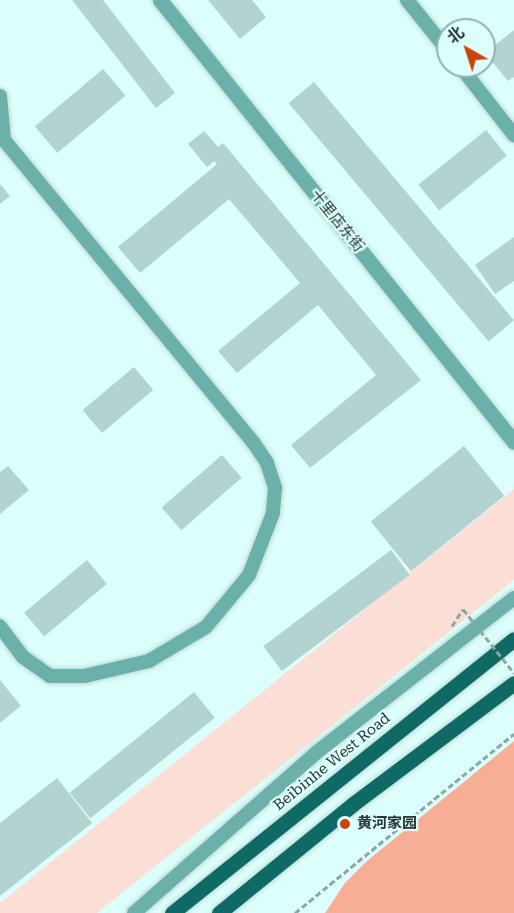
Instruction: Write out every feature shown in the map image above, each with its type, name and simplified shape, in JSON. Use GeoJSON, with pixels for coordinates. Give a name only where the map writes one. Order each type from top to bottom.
{"type":"FeatureCollection","features":[{"type":"Feature","properties":{"kind":"main road","name":"Beibinhe West Road"},"geometry":{"type":"LineString","coordinates":[[172,913],[514,639]]}},
{"type":"Feature","properties":{"kind":"main road"},"geometry":{"type":"LineString","coordinates":[[219,913],[353,804],[514,683]]}},
{"type":"Feature","properties":{"kind":"street","name":"十里店东街"},"geometry":{"type":"LineString","coordinates":[[160,0],[514,442]]}},
{"type":"Feature","properties":{"kind":"street"},"geometry":{"type":"LineString","coordinates":[[407,0],[436,36]]}},
{"type":"Feature","properties":{"kind":"street"},"geometry":{"type":"LineString","coordinates":[[469,78],[514,135]]}},
{"type":"Feature","properties":{"kind":"street"},"geometry":{"type":"LineString","coordinates":[[0,96],[4,140],[253,442],[267,463],[274,488],[273,513],[249,575],[206,627],[149,661],[84,676],[50,676],[22,657],[0,626]]}},
{"type":"Feature","properties":{"kind":"street"},"geometry":{"type":"LineString","coordinates":[[134,913],[317,752],[514,598]]}},
{"type":"Feature","properties":{"kind":"path"},"geometry":{"type":"LineString","coordinates":[[463,609],[514,673]]}},
{"type":"Feature","properties":{"kind":"path"},"geometry":{"type":"LineString","coordinates":[[295,913],[514,734]]}},
{"type":"Feature","properties":{"kind":"shaded area"},"geometry":{"type":"Polygon","coordinates":[[[514,489],[514,580],[97,913],[0,913],[0,903],[514,489]]]}},
{"type":"Feature","properties":{"kind":"shaded area"},"geometry":{"type":"Polygon","coordinates":[[[514,741],[514,913],[325,913],[345,883],[367,861],[514,741]]]}},
{"type":"Feature","properties":{"kind":"building"},"geometry":{"type":"Polygon","coordinates":[[[72,0],[103,0],[175,93],[156,108],[72,0]]]}},
{"type":"Feature","properties":{"kind":"building"},"geometry":{"type":"Polygon","coordinates":[[[208,0],[252,0],[266,17],[240,39],[208,0]]]}},
{"type":"Feature","properties":{"kind":"building"},"geometry":{"type":"Polygon","coordinates":[[[514,30],[514,77],[508,81],[496,66],[496,44],[514,30]]]}},
{"type":"Feature","properties":{"kind":"building"},"geometry":{"type":"Polygon","coordinates":[[[103,69],[125,96],[57,153],[35,126],[103,69]]]}},
{"type":"Feature","properties":{"kind":"building"},"geometry":{"type":"Polygon","coordinates":[[[314,82],[514,320],[489,341],[289,103],[314,82]]]}},
{"type":"Feature","properties":{"kind":"building"},"geometry":{"type":"Polygon","coordinates":[[[486,130],[507,156],[439,210],[418,185],[486,130]]]}},
{"type":"Feature","properties":{"kind":"building"},"geometry":{"type":"Polygon","coordinates":[[[204,131],[218,147],[223,143],[421,380],[310,468],[291,445],[376,375],[318,305],[237,373],[218,351],[300,283],[229,199],[140,273],[118,247],[217,164],[214,161],[207,167],[188,144],[204,131]]]}},
{"type":"Feature","properties":{"kind":"building"},"geometry":{"type":"Polygon","coordinates":[[[0,184],[10,196],[0,204],[0,184]]]}},
{"type":"Feature","properties":{"kind":"building"},"geometry":{"type":"Polygon","coordinates":[[[514,237],[514,281],[495,294],[475,265],[514,237]]]}},
{"type":"Feature","properties":{"kind":"building"},"geometry":{"type":"Polygon","coordinates":[[[134,367],[153,390],[102,433],[83,410],[134,367]]]}},
{"type":"Feature","properties":{"kind":"building"},"geometry":{"type":"Polygon","coordinates":[[[464,446],[504,496],[411,571],[371,522],[464,446]]]}},
{"type":"Feature","properties":{"kind":"building"},"geometry":{"type":"Polygon","coordinates":[[[222,455],[242,478],[181,530],[162,507],[222,455]]]}},
{"type":"Feature","properties":{"kind":"building"},"geometry":{"type":"Polygon","coordinates":[[[8,466],[29,490],[0,514],[0,472],[8,466]]]}},
{"type":"Feature","properties":{"kind":"building"},"geometry":{"type":"Polygon","coordinates":[[[391,550],[410,575],[282,671],[263,646],[391,550]]]}},
{"type":"Feature","properties":{"kind":"building"},"geometry":{"type":"Polygon","coordinates":[[[87,560],[107,584],[44,636],[24,613],[87,560]]]}},
{"type":"Feature","properties":{"kind":"building"},"geometry":{"type":"Polygon","coordinates":[[[0,680],[21,706],[0,723],[0,680]]]}},
{"type":"Feature","properties":{"kind":"building"},"geometry":{"type":"Polygon","coordinates":[[[194,692],[215,718],[90,818],[70,793],[194,692]]]}},
{"type":"Feature","properties":{"kind":"building"},"geometry":{"type":"Polygon","coordinates":[[[57,778],[92,823],[0,896],[0,823],[57,778]]]}},
{"type":"Feature","properties":{"kind":"place","name":"黄河家园"},"geometry":{"type":"Point","coordinates":[345,824]}}]}
